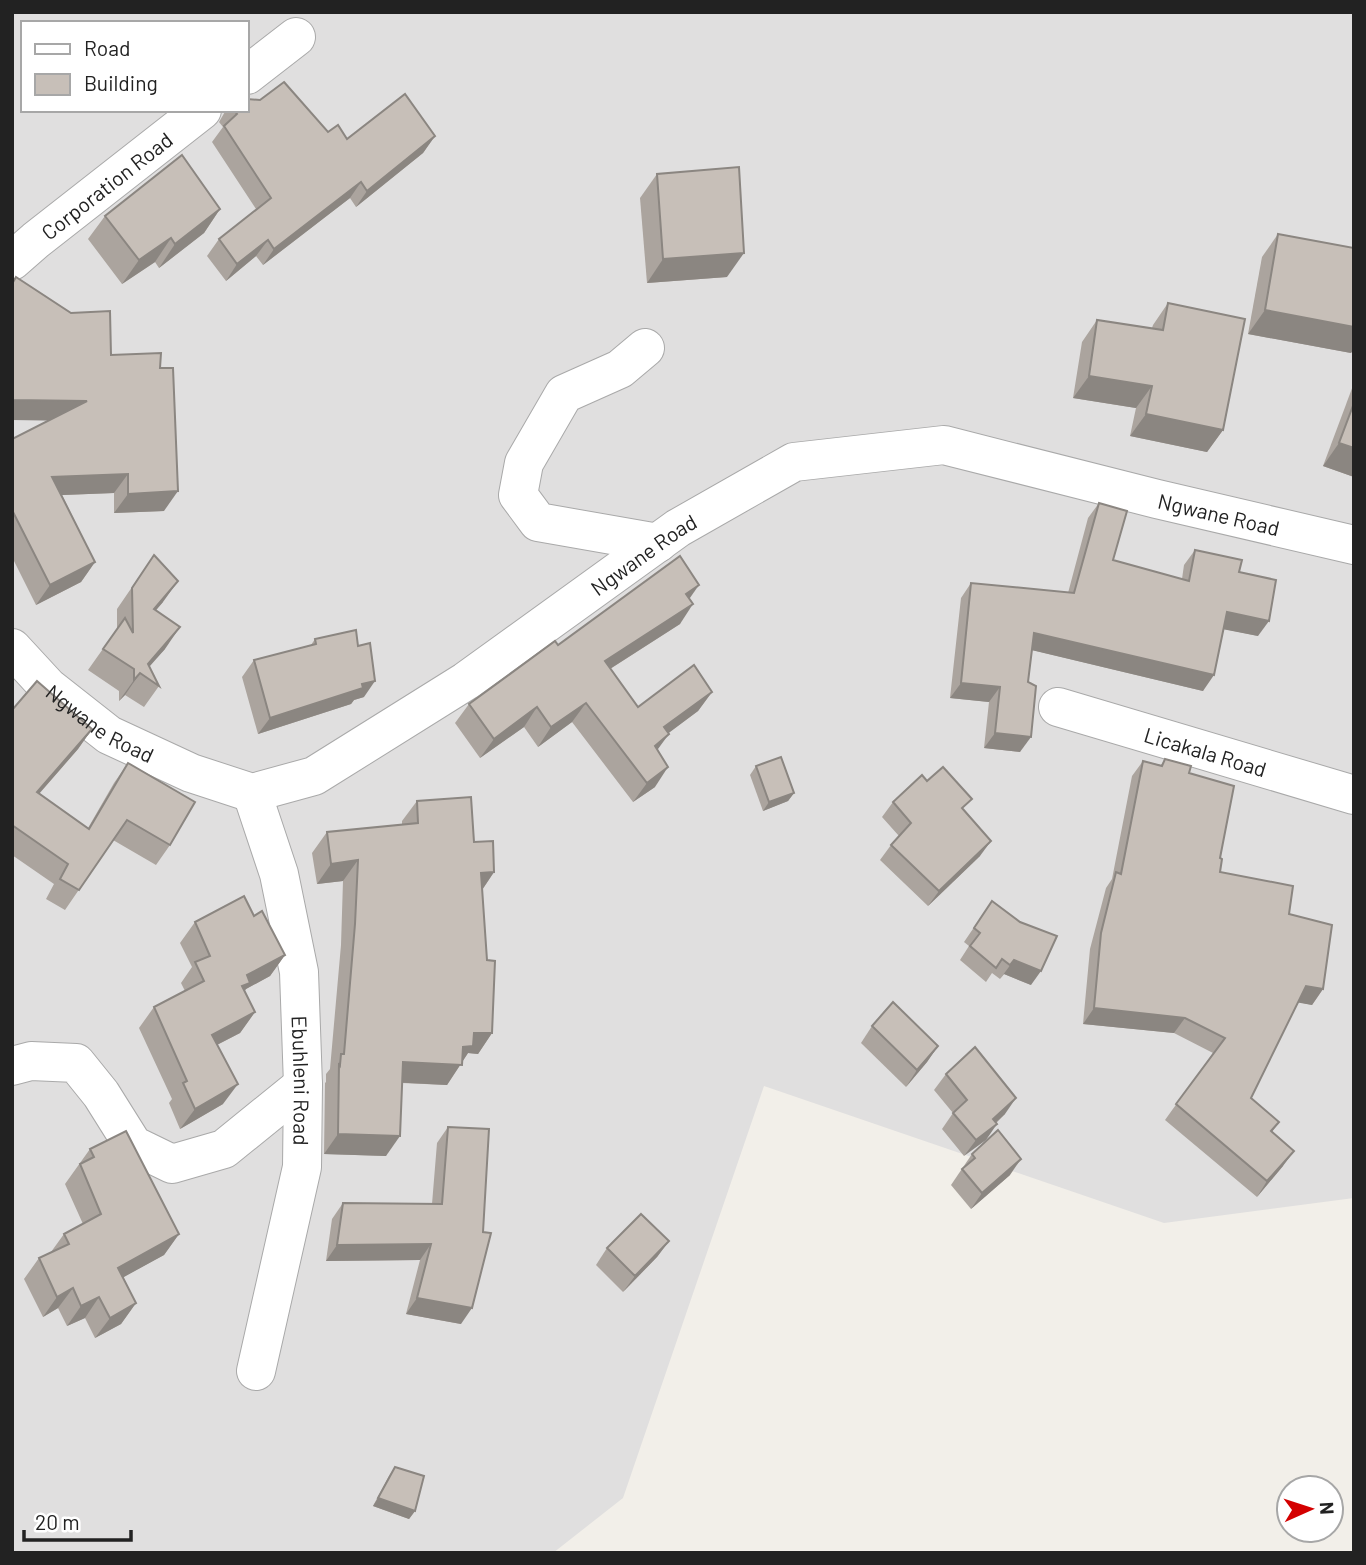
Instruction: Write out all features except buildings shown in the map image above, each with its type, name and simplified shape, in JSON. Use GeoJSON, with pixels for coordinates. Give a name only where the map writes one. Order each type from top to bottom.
{"type":"FeatureCollection","features":[{"type":"Feature","properties":{"kind":"street"},"geometry":{"type":"LineString","coordinates":[[248,74],[296,37]]}},
{"type":"Feature","properties":{"kind":"street","name":"Corporation Road"},"geometry":{"type":"LineString","coordinates":[[12,261],[199,112]]}},
{"type":"Feature","properties":{"kind":"street"},"geometry":{"type":"LineString","coordinates":[[645,348],[620,369],[564,394],[524,463],[518,495],[538,522],[658,543]]}},
{"type":"Feature","properties":{"kind":"street","name":"Ngwane Road"},"geometry":{"type":"LineString","coordinates":[[12,648],[48,687],[109,735],[191,773],[252,793],[314,776],[466,681],[678,528],[794,462],[943,445],[1354,545]]}},
{"type":"Feature","properties":{"kind":"street","name":"Licakala Road"},"geometry":{"type":"LineString","coordinates":[[1058,707],[1354,795]]}},
{"type":"Feature","properties":{"kind":"street","name":"Ebuhleni Road"},"geometry":{"type":"LineString","coordinates":[[252,793],[279,874],[299,972],[303,1085],[302,1167],[256,1371]]}},
{"type":"Feature","properties":{"kind":"street"},"geometry":{"type":"LineString","coordinates":[[12,1066],[31,1061],[76,1063],[101,1094],[133,1145],[172,1164],[224,1149],[303,1085]]}},
{"type":"Feature","properties":{"kind":"shaded area"},"geometry":{"type":"Polygon","coordinates":[[[12,12],[1354,12],[1354,1198],[1164,1223],[764,1086],[623,1498],[553,1553],[12,1553],[12,12]]]}}]}
